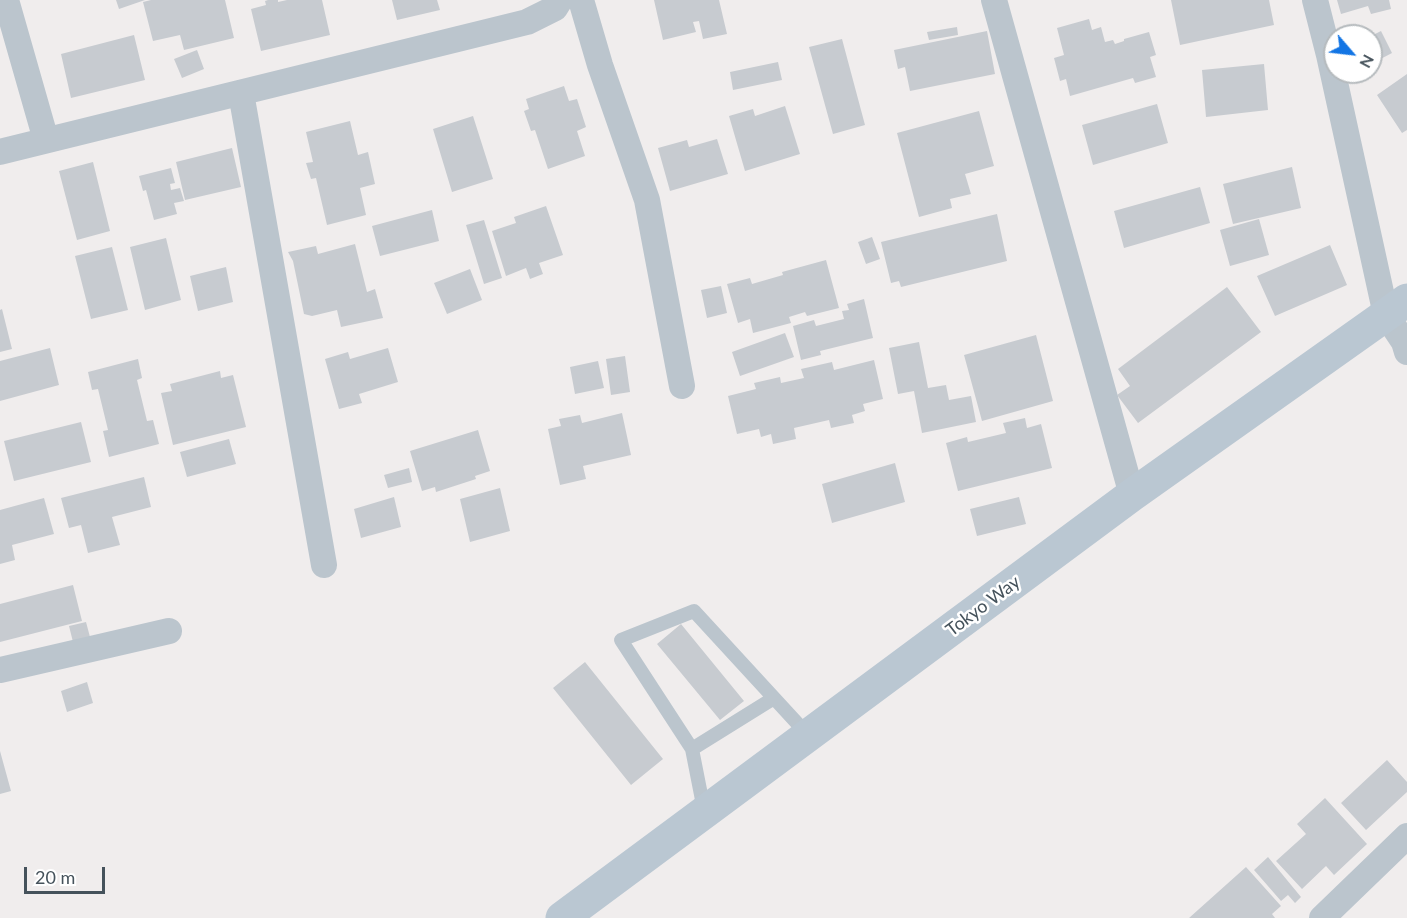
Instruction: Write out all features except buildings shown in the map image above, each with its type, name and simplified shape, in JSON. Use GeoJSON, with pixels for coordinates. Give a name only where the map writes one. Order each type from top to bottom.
{"type":"FeatureCollection","features":[{"type":"Feature","properties":{"kind":"main road","name":"Tokyo Way"},"geometry":{"type":"LineString","coordinates":[[562,918],[1132,495],[1397,307]]}},
{"type":"Feature","properties":{"kind":"street"},"geometry":{"type":"LineString","coordinates":[[6,0],[46,140]]}},
{"type":"Feature","properties":{"kind":"street"},"geometry":{"type":"LineString","coordinates":[[0,152],[527,22],[555,8],[560,0]]}},
{"type":"Feature","properties":{"kind":"street"},"geometry":{"type":"LineString","coordinates":[[581,0],[600,65],[647,200],[682,386]]}},
{"type":"Feature","properties":{"kind":"street"},"geometry":{"type":"LineString","coordinates":[[994,0],[1132,495]]}},
{"type":"Feature","properties":{"kind":"street"},"geometry":{"type":"LineString","coordinates":[[1315,0],[1407,352]]}},
{"type":"Feature","properties":{"kind":"street"},"geometry":{"type":"LineString","coordinates":[[241,93],[324,565]]}},
{"type":"Feature","properties":{"kind":"street"},"geometry":{"type":"LineString","coordinates":[[0,670],[169,631]]}},
{"type":"Feature","properties":{"kind":"street"},"geometry":{"type":"LineString","coordinates":[[1322,918],[1407,836]]}},
{"type":"Feature","properties":{"kind":"lane"},"geometry":{"type":"LineString","coordinates":[[705,812],[692,749],[621,640],[694,611],[808,735]]}},
{"type":"Feature","properties":{"kind":"lane"},"geometry":{"type":"LineString","coordinates":[[692,749],[774,698]]}}]}
